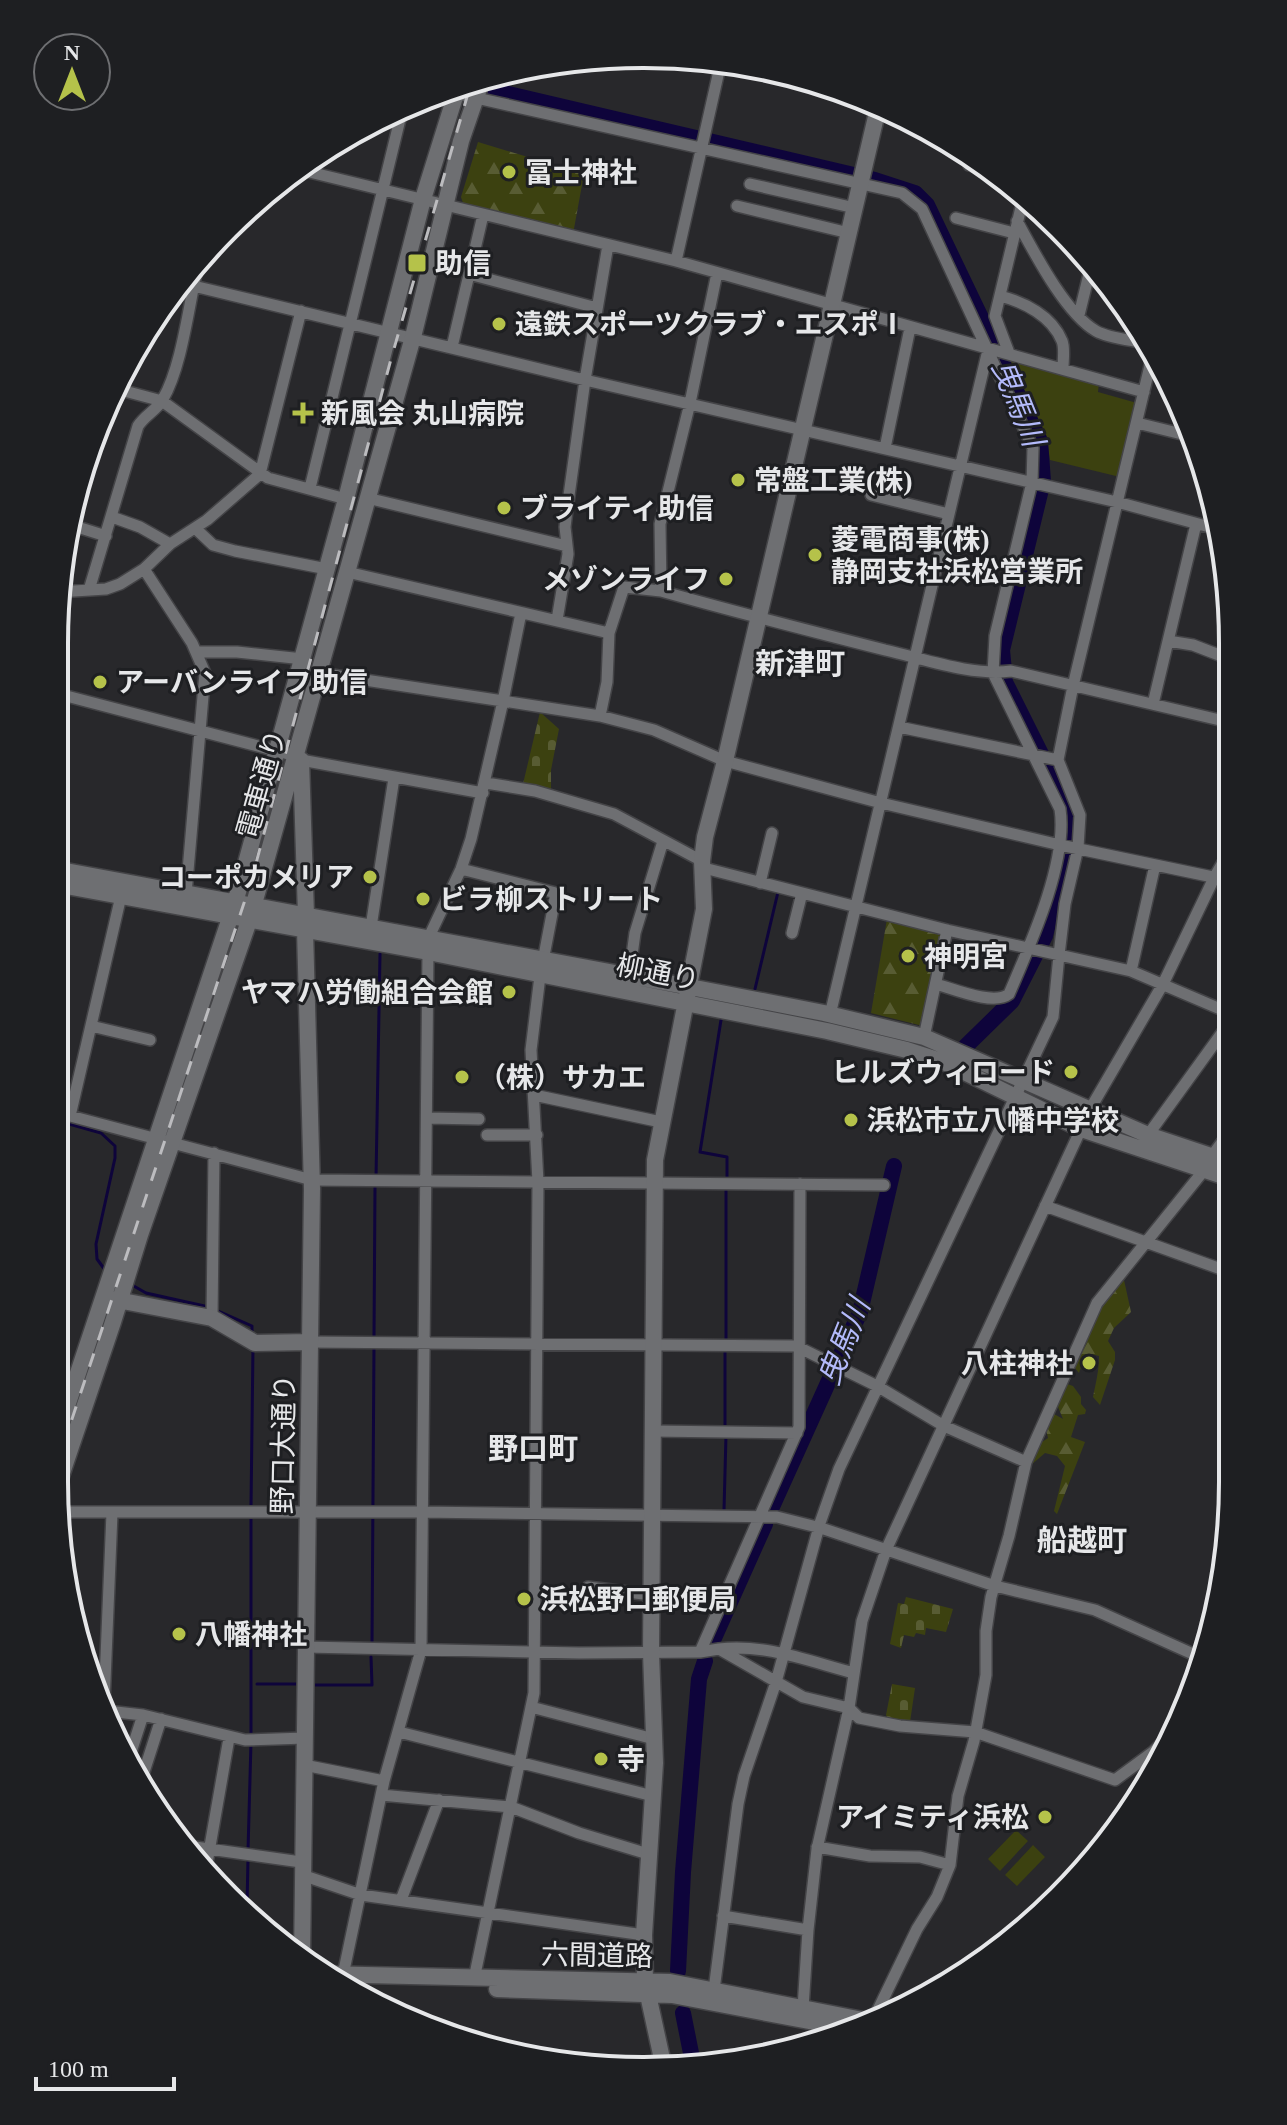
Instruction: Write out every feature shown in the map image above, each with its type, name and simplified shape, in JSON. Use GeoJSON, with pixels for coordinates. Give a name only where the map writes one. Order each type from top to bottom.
{"type":"FeatureCollection","features":[{"type":"Feature","properties":{"kind":"street"},"geometry":{"type":"LineString","coordinates":[[676,261],[719,73]]}},
{"type":"Feature","properties":{"kind":"street"},"geometry":{"type":"LineString","coordinates":[[488,90],[703,147],[863,179],[902,193],[922,209],[998,351],[1033,448],[1038,484],[995,636],[995,673],[1060,809],[1068,847],[1053,1017],[839,1469],[776,1682],[744,1776],[714,1990]]}},
{"type":"Feature","properties":{"kind":"street","name":"電車通り"},"geometry":{"type":"LineString","coordinates":[[68,1410],[173,1143],[252,912],[299,758],[319,673],[413,337],[461,141],[477,93]]}},
{"type":"Feature","properties":{"kind":"street","name":"電車通り"},"geometry":{"type":"LineString","coordinates":[[68,1450],[156,1139],[233,910],[451,102]]}},
{"type":"Feature","properties":{"kind":"street"},"geometry":{"type":"LineString","coordinates":[[662,2057],[647,1988],[644,1935],[654,1739],[651,1595],[655,1160],[704,909],[705,837],[876,117]]}},
{"type":"Feature","properties":{"kind":"street"},"geometry":{"type":"LineString","coordinates":[[310,488],[399,122]]}},
{"type":"Feature","properties":{"kind":"street"},"geometry":{"type":"LineString","coordinates":[[313,173],[676,261],[1144,392]]}},
{"type":"Feature","properties":{"kind":"street"},"geometry":{"type":"LineString","coordinates":[[750,184],[855,208]]}},
{"type":"Feature","properties":{"kind":"street"},"geometry":{"type":"LineString","coordinates":[[737,206],[849,233]]}},
{"type":"Feature","properties":{"kind":"street"},"geometry":{"type":"LineString","coordinates":[[830,1015],[960,465],[998,351],[995,316],[1020,209]]}},
{"type":"Feature","properties":{"kind":"street"},"geometry":{"type":"LineString","coordinates":[[452,347],[483,215]]}},
{"type":"Feature","properties":{"kind":"street"},"geometry":{"type":"LineString","coordinates":[[956,218],[1015,227],[1045,273],[1079,315],[1097,331],[1132,341]]}},
{"type":"Feature","properties":{"kind":"street"},"geometry":{"type":"LineString","coordinates":[[557,620],[567,546],[567,510],[608,245]]}},
{"type":"Feature","properties":{"kind":"street"},"geometry":{"type":"LineString","coordinates":[[661,591],[660,524],[690,403],[717,273]]}},
{"type":"Feature","properties":{"kind":"street"},"geometry":{"type":"LineString","coordinates":[[469,274],[597,308]]}},
{"type":"Feature","properties":{"kind":"street"},"geometry":{"type":"LineString","coordinates":[[1079,315],[1088,278]]}},
{"type":"Feature","properties":{"kind":"street"},"geometry":{"type":"LineString","coordinates":[[193,285],[585,380],[1117,502],[1207,527]]}},
{"type":"Feature","properties":{"kind":"street"},"geometry":{"type":"LineString","coordinates":[[89,590],[138,426],[162,401],[175,369],[185,295]]}},
{"type":"Feature","properties":{"kind":"street"},"geometry":{"type":"LineString","coordinates":[[1000,296],[1023,302],[1048,320],[1063,343],[1063,368]]}},
{"type":"Feature","properties":{"kind":"street"},"geometry":{"type":"LineString","coordinates":[[71,591],[120,584],[144,569],[170,544],[195,528],[260,474],[301,311]]}},
{"type":"Feature","properties":{"kind":"street"},"geometry":{"type":"LineString","coordinates":[[885,448],[910,328]]}},
{"type":"Feature","properties":{"kind":"street"},"geometry":{"type":"LineString","coordinates":[[936,984],[992,999],[1003,999],[1009,994],[1034,949],[1040,921],[1080,815],[1055,760],[1148,367]]}},
{"type":"Feature","properties":{"kind":"street"},"geometry":{"type":"LineString","coordinates":[[126,391],[162,401],[260,474],[346,499]]}},
{"type":"Feature","properties":{"kind":"street"},"geometry":{"type":"LineString","coordinates":[[1137,423],[1179,433]]}},
{"type":"Feature","properties":{"kind":"street"},"geometry":{"type":"LineString","coordinates":[[871,495],[949,514]]}},
{"type":"Feature","properties":{"kind":"street"},"geometry":{"type":"LineString","coordinates":[[367,498],[567,546]]}},
{"type":"Feature","properties":{"kind":"street"},"geometry":{"type":"LineString","coordinates":[[112,517],[140,527],[170,544]]}},
{"type":"Feature","properties":{"kind":"street"},"geometry":{"type":"LineString","coordinates":[[1153,704],[1196,524]]}},
{"type":"Feature","properties":{"kind":"street"},"geometry":{"type":"LineString","coordinates":[[80,528],[106,536]]}},
{"type":"Feature","properties":{"kind":"street"},"geometry":{"type":"LineString","coordinates":[[195,528],[213,545],[327,569]]}},
{"type":"Feature","properties":{"kind":"street"},"geometry":{"type":"LineString","coordinates":[[144,569],[196,652],[205,673],[186,894]]}},
{"type":"Feature","properties":{"kind":"street"},"geometry":{"type":"LineString","coordinates":[[347,572],[609,633]]}},
{"type":"Feature","properties":{"kind":"street"},"geometry":{"type":"LineString","coordinates":[[600,716],[607,682],[609,633],[624,587],[661,591],[758,619],[915,657],[995,673],[1011,671],[1219,720]]}},
{"type":"Feature","properties":{"kind":"street"},"geometry":{"type":"LineString","coordinates":[[345,1973],[384,1781],[421,1650],[428,946],[461,869],[484,788],[521,613]]}},
{"type":"Feature","properties":{"kind":"street"},"geometry":{"type":"LineString","coordinates":[[1168,641],[1193,645],[1219,655]]}},
{"type":"Feature","properties":{"kind":"street"},"geometry":{"type":"LineString","coordinates":[[196,652],[237,652],[303,659]]}},
{"type":"Feature","properties":{"kind":"street"},"geometry":{"type":"LineString","coordinates":[[319,673],[600,716],[654,730],[725,761],[881,803],[1068,847],[1219,877]]}},
{"type":"Feature","properties":{"kind":"street"},"geometry":{"type":"LineString","coordinates":[[68,696],[200,729],[299,758],[394,778],[535,791],[614,814],[703,865],[760,883],[947,930],[1131,971],[1219,1011]]}},
{"type":"Feature","properties":{"kind":"street"},"geometry":{"type":"LineString","coordinates":[[899,727],[1055,760]]}},
{"type":"Feature","properties":{"kind":"street","name":"野口大通り"},"geometry":{"type":"LineString","coordinates":[[299,758],[312,1180],[302,1944]]}},
{"type":"Feature","properties":{"kind":"street"},"geometry":{"type":"LineString","coordinates":[[371,927],[394,778]]}},
{"type":"Feature","properties":{"kind":"street"},"geometry":{"type":"LineString","coordinates":[[760,883],[772,833]]}},
{"type":"Feature","properties":{"kind":"street"},"geometry":{"type":"LineString","coordinates":[[629,977],[635,933],[663,841]]}},
{"type":"Feature","properties":{"kind":"street"},"geometry":{"type":"LineString","coordinates":[[1131,971],[1155,865]]}},
{"type":"Feature","properties":{"kind":"street"},"geometry":{"type":"LineString","coordinates":[[461,869],[556,893],[531,1050],[538,1182],[536,1651],[531,1707],[474,1979]]}},
{"type":"Feature","properties":{"kind":"street"},"geometry":{"type":"LineString","coordinates":[[1089,1111],[1163,984],[1219,869]]}},
{"type":"Feature","properties":{"kind":"street","name":"柳通り"},"geometry":{"type":"LineString","coordinates":[[68,871],[186,894],[233,910]]}},
{"type":"Feature","properties":{"kind":"street","name":"柳通り"},"geometry":{"type":"LineString","coordinates":[[68,886],[252,912],[688,996],[830,1015],[924,1037],[1089,1111],[1218,1163]]}},
{"type":"Feature","properties":{"kind":"street"},"geometry":{"type":"LineString","coordinates":[[792,933],[802,893]]}},
{"type":"Feature","properties":{"kind":"street"},"geometry":{"type":"LineString","coordinates":[[121,896],[70,1116],[312,1180],[884,1185]]}},
{"type":"Feature","properties":{"kind":"street","name":"柳通り"},"geometry":{"type":"LineString","coordinates":[[306,922],[371,927],[428,946]]}},
{"type":"Feature","properties":{"kind":"street"},"geometry":{"type":"LineString","coordinates":[[924,1037],[947,930]]}},
{"type":"Feature","properties":{"kind":"street","name":"柳通り"},"geometry":{"type":"LineString","coordinates":[[542,969],[629,977],[688,996],[907,1050],[944,1062],[1081,1129],[1218,1163]]}},
{"type":"Feature","properties":{"kind":"street"},"geometry":{"type":"LineString","coordinates":[[91,1026],[150,1040]]}},
{"type":"Feature","properties":{"kind":"street"},"geometry":{"type":"LineString","coordinates":[[1148,1135],[1219,1035]]}},
{"type":"Feature","properties":{"kind":"street"},"geometry":{"type":"LineString","coordinates":[[534,1095],[661,1122]]}},
{"type":"Feature","properties":{"kind":"street"},"geometry":{"type":"LineString","coordinates":[[427,1118],[479,1119]]}},
{"type":"Feature","properties":{"kind":"street"},"geometry":{"type":"LineString","coordinates":[[803,2008],[817,1847],[849,1708],[862,1621],[886,1550],[1081,1129]]}},
{"type":"Feature","properties":{"kind":"street"},"geometry":{"type":"LineString","coordinates":[[487,1135],[537,1135]]}},
{"type":"Feature","properties":{"kind":"street"},"geometry":{"type":"LineString","coordinates":[[212,1318],[214,1153]]}},
{"type":"Feature","properties":{"kind":"street"},"geometry":{"type":"LineString","coordinates":[[880,2006],[912,1938],[937,1897],[950,1865],[958,1796],[986,1675],[986,1631],[991,1597],[1026,1462],[1097,1303],[1144,1242],[1218,1163]]}},
{"type":"Feature","properties":{"kind":"street"},"geometry":{"type":"LineString","coordinates":[[700,1652],[799,1427],[800,1184]]}},
{"type":"Feature","properties":{"kind":"street"},"geometry":{"type":"LineString","coordinates":[[1045,1206],[1219,1268]]}},
{"type":"Feature","properties":{"kind":"street"},"geometry":{"type":"LineString","coordinates":[[112,1299],[212,1318],[255,1343],[796,1346],[877,1386],[944,1426],[1026,1462]]}},
{"type":"Feature","properties":{"kind":"street"},"geometry":{"type":"LineString","coordinates":[[653,1431],[797,1433]]}},
{"type":"Feature","properties":{"kind":"street"},"geometry":{"type":"LineString","coordinates":[[69,1512],[308,1511],[760,1516],[821,1528],[995,1586],[1095,1610],[1192,1654]]}},
{"type":"Feature","properties":{"kind":"street"},"geometry":{"type":"LineString","coordinates":[[105,1682],[112,1513]]}},
{"type":"Feature","properties":{"kind":"street"},"geometry":{"type":"LineString","coordinates":[[588,1587],[651,1595]]}},
{"type":"Feature","properties":{"kind":"street"},"geometry":{"type":"LineString","coordinates":[[306,1647],[651,1653],[700,1652],[740,1646],[854,1673]]}},
{"type":"Feature","properties":{"kind":"street"},"geometry":{"type":"LineString","coordinates":[[719,1649],[803,1697],[849,1708],[859,1718],[900,1726],[975,1732],[1115,1780],[1150,1754]]}},
{"type":"Feature","properties":{"kind":"street"},"geometry":{"type":"LineString","coordinates":[[531,1707],[654,1739]]}},
{"type":"Feature","properties":{"kind":"street"},"geometry":{"type":"LineString","coordinates":[[116,1712],[161,1719],[229,1738],[305,1738]]}},
{"type":"Feature","properties":{"kind":"street"},"geometry":{"type":"LineString","coordinates":[[133,1747],[143,1715]]}},
{"type":"Feature","properties":{"kind":"street"},"geometry":{"type":"LineString","coordinates":[[145,1769],[161,1719]]}},
{"type":"Feature","properties":{"kind":"street"},"geometry":{"type":"LineString","coordinates":[[399,1732],[653,1796]]}},
{"type":"Feature","properties":{"kind":"street"},"geometry":{"type":"LineString","coordinates":[[208,1858],[229,1738]]}},
{"type":"Feature","properties":{"kind":"street"},"geometry":{"type":"LineString","coordinates":[[304,1765],[384,1781]]}},
{"type":"Feature","properties":{"kind":"street"},"geometry":{"type":"LineString","coordinates":[[381,1795],[511,1807],[579,1833],[648,1854]]}},
{"type":"Feature","properties":{"kind":"street"},"geometry":{"type":"LineString","coordinates":[[401,1900],[439,1800]]}},
{"type":"Feature","properties":{"kind":"street"},"geometry":{"type":"LineString","coordinates":[[817,1847],[870,1856],[920,1857],[950,1865]]}},
{"type":"Feature","properties":{"kind":"street"},"geometry":{"type":"LineString","coordinates":[[201,1848],[248,1854],[302,1868],[361,1895],[644,1935]]}},
{"type":"Feature","properties":{"kind":"street"},"geometry":{"type":"LineString","coordinates":[[723,1916],[808,1930]]}},
{"type":"Feature","properties":{"kind":"street","name":"六間道路"},"geometry":{"type":"LineString","coordinates":[[356,1980],[474,1979],[647,1988],[831,2025]]}},
{"type":"Feature","properties":{"kind":"street","name":"六間道路"},"geometry":{"type":"LineString","coordinates":[[357,1980],[647,1988],[670,1982],[851,2018]]}},
{"type":"Feature","properties":{"kind":"green space"},"geometry":{"type":"Polygon","coordinates":[[[478,142],[584,174],[573,234],[463,203],[461,197],[478,142]]]}},
{"type":"Feature","properties":{"kind":"green space"},"geometry":{"type":"Polygon","coordinates":[[[1002,357],[1099,383],[1098,392],[1137,403],[1120,477],[1050,460],[1048,447],[1002,357]]]}},
{"type":"Feature","properties":{"kind":"green space"},"geometry":{"type":"Polygon","coordinates":[[[540,712],[559,729],[551,770],[551,791],[523,784],[540,712]]]}},
{"type":"Feature","properties":{"kind":"green space"},"geometry":{"type":"Polygon","coordinates":[[[887,919],[942,933],[923,1026],[871,1013],[887,919]]]}},
{"type":"Feature","properties":{"kind":"green space"},"geometry":{"type":"Polygon","coordinates":[[[1124,1280],[1131,1312],[1114,1328],[1108,1341],[1115,1352],[1115,1360],[1100,1405],[1093,1397],[1099,1356],[1091,1354],[1083,1360],[1079,1373],[1075,1368],[1093,1321],[1124,1280]]]}},
{"type":"Feature","properties":{"kind":"green space"},"geometry":{"type":"Polygon","coordinates":[[[1064,1383],[1073,1386],[1086,1410],[1085,1414],[1078,1415],[1071,1437],[1085,1442],[1057,1514],[1054,1511],[1065,1466],[1057,1456],[1045,1453],[1031,1465],[1042,1442],[1048,1438],[1046,1429],[1054,1414],[1063,1419],[1056,1402],[1064,1383]]]}},
{"type":"Feature","properties":{"kind":"green space"},"geometry":{"type":"Polygon","coordinates":[[[906,1597],[953,1609],[946,1632],[926,1628],[925,1635],[904,1635],[901,1648],[890,1644],[898,1603],[904,1604],[906,1597]]]}},
{"type":"Feature","properties":{"kind":"green space"},"geometry":{"type":"Polygon","coordinates":[[[892,1684],[915,1688],[910,1722],[888,1719],[886,1715],[892,1684]]]}},
{"type":"Feature","properties":{"kind":"green space"},"geometry":{"type":"Polygon","coordinates":[[[1016,1830],[1028,1841],[1000,1871],[988,1859],[1016,1830]]]}},
{"type":"Feature","properties":{"kind":"green space"},"geometry":{"type":"Polygon","coordinates":[[[1033,1845],[1045,1857],[1017,1886],[1005,1875],[1033,1845]]]}},
{"type":"Feature","properties":{"kind":"waterway","name":"曳馬川"},"geometry":{"type":"LineString","coordinates":[[490,90],[875,180],[915,193],[927,205],[1040,441],[1043,481],[1002,650],[1005,682],[1068,808],[1068,839],[1045,936],[1012,1001],[966,1046]]}},
{"type":"Feature","properties":{"kind":"waterway"},"geometry":{"type":"LineString","coordinates":[[755,989],[778,892]]}},
{"type":"Feature","properties":{"kind":"waterway"},"geometry":{"type":"LineString","coordinates":[[376,1178],[380,954]]}},
{"type":"Feature","properties":{"kind":"waterway"},"geometry":{"type":"LineString","coordinates":[[721,1020],[700,1152],[727,1157],[727,1178]]}},
{"type":"Feature","properties":{"kind":"waterway"},"geometry":{"type":"LineString","coordinates":[[68,1124],[101,1133],[115,1146],[96,1244],[97,1259],[105,1270]]}},
{"type":"Feature","properties":{"kind":"waterway","name":"曳馬川"},"geometry":{"type":"LineString","coordinates":[[771,1509],[860,1312],[894,1166]]}},
{"type":"Feature","properties":{"kind":"waterway"},"geometry":{"type":"LineString","coordinates":[[374,1338],[375,1186]]}},
{"type":"Feature","properties":{"kind":"waterway"},"geometry":{"type":"LineString","coordinates":[[726,1189],[726,1340]]}},
{"type":"Feature","properties":{"kind":"waterway"},"geometry":{"type":"LineString","coordinates":[[132,1285],[146,1293],[209,1307]]}},
{"type":"Feature","properties":{"kind":"waterway"},"geometry":{"type":"LineString","coordinates":[[216,1310],[252,1326],[252,1335]]}},
{"type":"Feature","properties":{"kind":"waterway"},"geometry":{"type":"LineString","coordinates":[[251,1507],[253,1346]]}},
{"type":"Feature","properties":{"kind":"waterway"},"geometry":{"type":"LineString","coordinates":[[372,1644],[374,1346]]}},
{"type":"Feature","properties":{"kind":"waterway"},"geometry":{"type":"LineString","coordinates":[[725,1348],[725,1428]]}},
{"type":"Feature","properties":{"kind":"waterway"},"geometry":{"type":"LineString","coordinates":[[724,1510],[726,1435]]}},
{"type":"Feature","properties":{"kind":"waterway"},"geometry":{"type":"LineString","coordinates":[[251,1514],[251,1735]]}},
{"type":"Feature","properties":{"kind":"waterway","name":"曳馬川"},"geometry":{"type":"LineString","coordinates":[[714,1638],[765,1524]]}},
{"type":"Feature","properties":{"kind":"waterway"},"geometry":{"type":"LineString","coordinates":[[314,1685],[372,1685],[371,1657]]}},
{"type":"Feature","properties":{"kind":"waterway","name":"曳馬川"},"geometry":{"type":"LineString","coordinates":[[678,1971],[699,1679],[705,1661]]}},
{"type":"Feature","properties":{"kind":"waterway"},"geometry":{"type":"LineString","coordinates":[[257,1684],[297,1684]]}},
{"type":"Feature","properties":{"kind":"waterway"},"geometry":{"type":"LineString","coordinates":[[248,1851],[251,1742]]}},
{"type":"Feature","properties":{"kind":"waterway"},"geometry":{"type":"LineString","coordinates":[[247,1898],[248,1858]]}},
{"type":"Feature","properties":{"kind":"waterway","name":"曳馬川"},"geometry":{"type":"LineString","coordinates":[[683,2013],[691,2055]]}},
{"type":"Feature","properties":{"kind":"railway"},"geometry":{"type":"LineString","coordinates":[[68,1431],[251,882],[391,359],[467,97]]}},
{"type":"Feature","properties":{"kind":"place","name":"冨士神社"},"geometry":{"type":"Point","coordinates":[509,172]}},
{"type":"Feature","properties":{"kind":"place","name":"助信"},"geometry":{"type":"Point","coordinates":[417,263]}},
{"type":"Feature","properties":{"kind":"place","name":"遠鉄スポーツクラブ・エスポⅠ"},"geometry":{"type":"Point","coordinates":[499,324]}},
{"type":"Feature","properties":{"kind":"place","name":"新風会 丸山病院"},"geometry":{"type":"Point","coordinates":[303,413]}},
{"type":"Feature","properties":{"kind":"place","name":"常盤工業(株)"},"geometry":{"type":"Point","coordinates":[738,480]}},
{"type":"Feature","properties":{"kind":"place","name":"ブライティ助信"},"geometry":{"type":"Point","coordinates":[504,508]}},
{"type":"Feature","properties":{"kind":"place","name":"菱電商事(株) 静岡支社浜松営業所"},"geometry":{"type":"Point","coordinates":[815,555]}},
{"type":"Feature","properties":{"kind":"place","name":"メゾンライフ"},"geometry":{"type":"Point","coordinates":[726,579]}},
{"type":"Feature","properties":{"kind":"place","name":"アーバンライフ助信"},"geometry":{"type":"Point","coordinates":[100,682]}},
{"type":"Feature","properties":{"kind":"place","name":"コーポカメリア"},"geometry":{"type":"Point","coordinates":[370,877]}},
{"type":"Feature","properties":{"kind":"place","name":"ビラ柳ストリート"},"geometry":{"type":"Point","coordinates":[423,899]}},
{"type":"Feature","properties":{"kind":"place","name":"神明宮"},"geometry":{"type":"Point","coordinates":[908,956]}},
{"type":"Feature","properties":{"kind":"place","name":"ヤマハ労働組合会館"},"geometry":{"type":"Point","coordinates":[509,992]}},
{"type":"Feature","properties":{"kind":"place","name":"ヒルズウィロード"},"geometry":{"type":"Point","coordinates":[1071,1072]}},
{"type":"Feature","properties":{"kind":"place","name":"（株）サカエ"},"geometry":{"type":"Point","coordinates":[462,1077]}},
{"type":"Feature","properties":{"kind":"place","name":"浜松市立八幡中学校"},"geometry":{"type":"Point","coordinates":[851,1120]}},
{"type":"Feature","properties":{"kind":"place","name":"八柱神社"},"geometry":{"type":"Point","coordinates":[1089,1363]}},
{"type":"Feature","properties":{"kind":"place","name":"浜松野口郵便局"},"geometry":{"type":"Point","coordinates":[524,1599]}},
{"type":"Feature","properties":{"kind":"place","name":"八幡神社"},"geometry":{"type":"Point","coordinates":[179,1634]}},
{"type":"Feature","properties":{"kind":"place","name":"寺"},"geometry":{"type":"Point","coordinates":[601,1759]}},
{"type":"Feature","properties":{"kind":"place","name":"アイミティ浜松"},"geometry":{"type":"Point","coordinates":[1045,1817]}},
{"type":"Feature","properties":{"kind":"district","name":"新津町"},"geometry":{"type":"Point","coordinates":[800,664]}},
{"type":"Feature","properties":{"kind":"district","name":"野口町"},"geometry":{"type":"Point","coordinates":[533,1449]}},
{"type":"Feature","properties":{"kind":"district","name":"船越町"},"geometry":{"type":"Point","coordinates":[1082,1541]}}]}
